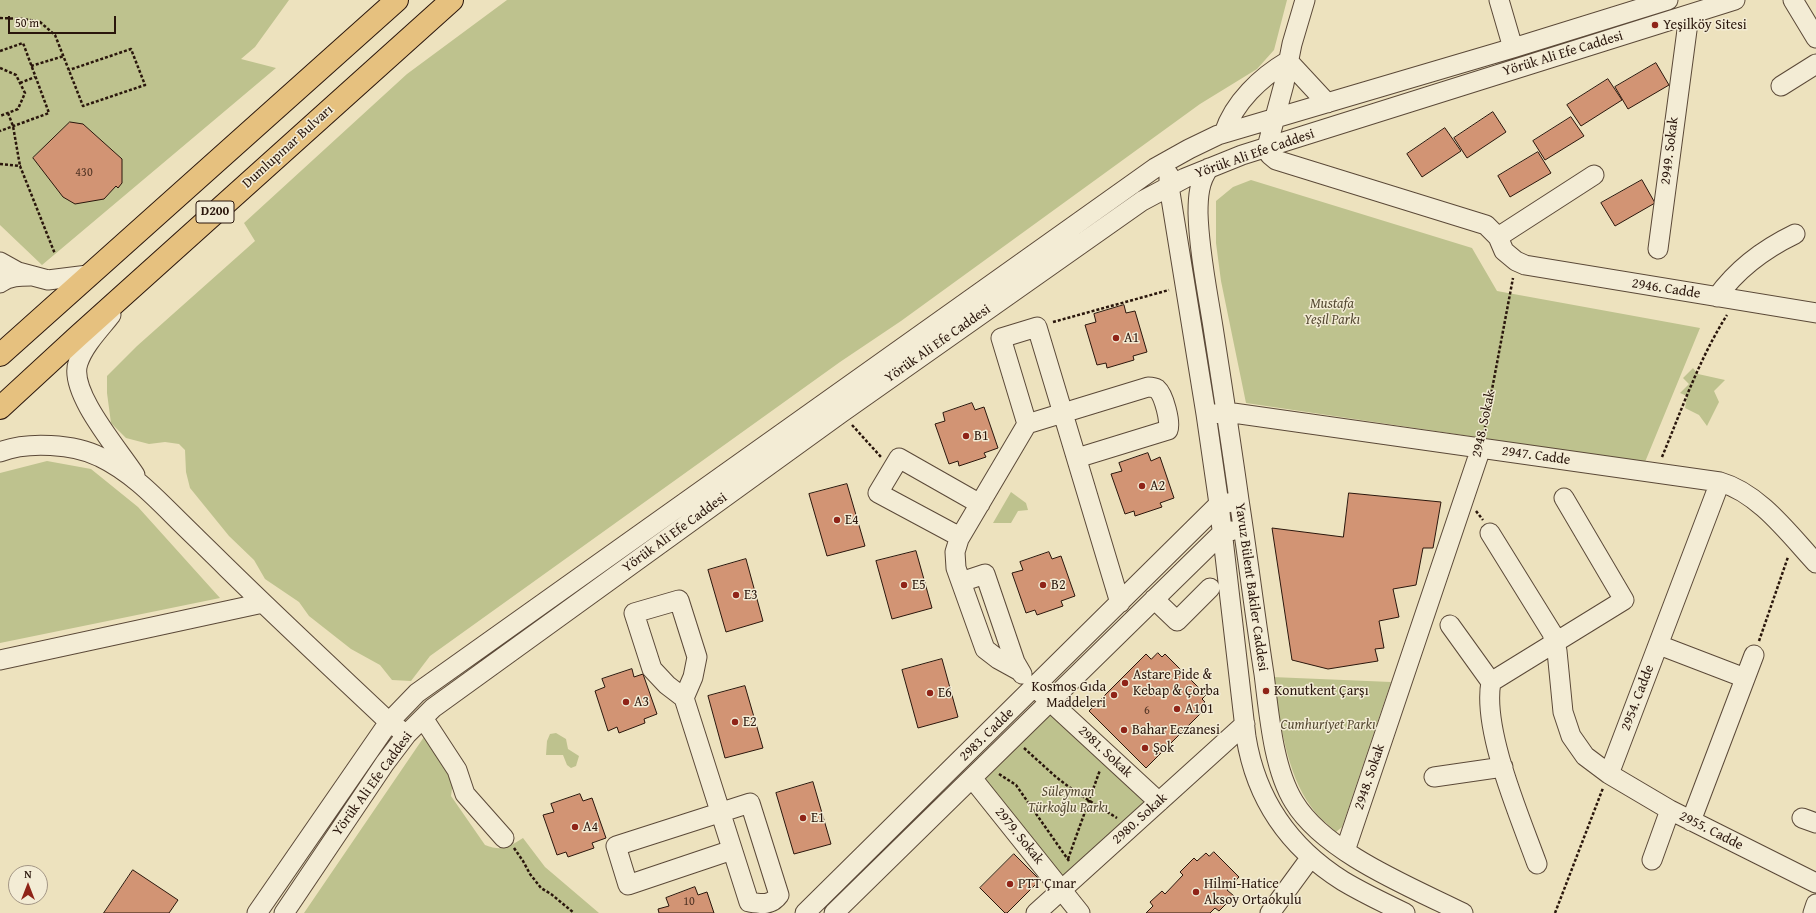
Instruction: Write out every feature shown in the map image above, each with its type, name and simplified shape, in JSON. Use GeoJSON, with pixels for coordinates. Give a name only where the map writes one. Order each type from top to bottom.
{"type":"FeatureCollection","features":[{"type":"Feature","properties":{"kind":"highway","name":"D200"},"geometry":{"type":"LineString","coordinates":[[2,351],[397,0]]}},
{"type":"Feature","properties":{"kind":"highway","name":"Dumlupınar Bulvarı"},"geometry":{"type":"LineString","coordinates":[[0,408],[452,0]]}},
{"type":"Feature","properties":{"kind":"street"},"geometry":{"type":"LineString","coordinates":[[1306,0],[1288,61],[1284,84],[1267,147],[1273,158],[1284,163],[1486,225],[1498,237],[1504,251],[1516,261]]}},
{"type":"Feature","properties":{"kind":"street"},"geometry":{"type":"LineString","coordinates":[[1499,0],[1513,48]]}},
{"type":"Feature","properties":{"kind":"street","name":"Yörük Ali Efe Caddesi"},"geometry":{"type":"LineString","coordinates":[[257,913],[389,722],[407,702],[428,685],[1142,177],[1183,152],[1224,133],[1513,48],[1668,0]]}},
{"type":"Feature","properties":{"kind":"street","name":"Yörük Ali Efe Caddesi"},"geometry":{"type":"LineString","coordinates":[[284,913],[385,763],[407,734],[438,704],[841,413],[1124,212],[1169,186],[1209,168],[1267,147],[1735,0]]}},
{"type":"Feature","properties":{"kind":"street"},"geometry":{"type":"LineString","coordinates":[[1793,0],[1816,38]]}},
{"type":"Feature","properties":{"kind":"street","name":"2949. Sokak"},"geometry":{"type":"LineString","coordinates":[[1658,249],[1689,15]]}},
{"type":"Feature","properties":{"kind":"street"},"geometry":{"type":"LineString","coordinates":[[1288,61],[1327,102]]}},
{"type":"Feature","properties":{"kind":"street"},"geometry":{"type":"LineString","coordinates":[[1224,133],[1235,111],[1248,94],[1269,73],[1288,61]]}},
{"type":"Feature","properties":{"kind":"street"},"geometry":{"type":"LineString","coordinates":[[1781,86],[1816,64]]}},
{"type":"Feature","properties":{"kind":"street","name":"Yavuz Bülent Bakiler Caddesi"},"geometry":{"type":"LineString","coordinates":[[1183,152],[1174,160],[1171,166],[1169,186],[1206,414],[1223,532],[1250,759],[1262,794],[1285,830],[1311,857],[1373,906],[1405,913]]}},
{"type":"Feature","properties":{"kind":"street","name":"Yavuz Bülent Bakiler Caddesi"},"geometry":{"type":"LineString","coordinates":[[1209,168],[1203,176],[1200,187],[1199,221],[1203,266],[1240,502],[1270,720],[1282,773],[1288,791],[1300,811],[1322,833],[1345,851],[1383,874],[1463,913]]}},
{"type":"Feature","properties":{"kind":"street"},"geometry":{"type":"LineString","coordinates":[[1498,237],[1594,175]]}},
{"type":"Feature","properties":{"kind":"street"},"geometry":{"type":"LineString","coordinates":[[1717,297],[1727,283],[1748,264],[1771,246],[1795,234]]}},
{"type":"Feature","properties":{"kind":"street","name":"2946. Cadde"},"geometry":{"type":"LineString","coordinates":[[1516,261],[1531,267],[1816,313]]}},
{"type":"Feature","properties":{"kind":"street"},"geometry":{"type":"LineString","coordinates":[[0,262],[18,272],[48,280],[88,275]]}},
{"type":"Feature","properties":{"kind":"street"},"geometry":{"type":"LineString","coordinates":[[0,283],[17,276],[31,276]]}},
{"type":"Feature","properties":{"kind":"street"},"geometry":{"type":"LineString","coordinates":[[129,290],[82,353],[77,365],[78,380],[85,403],[142,484]]}},
{"type":"Feature","properties":{"kind":"street"},"geometry":{"type":"LineString","coordinates":[[1077,458],[1168,430],[1169,423],[1162,395],[1154,387],[1148,387],[1063,412],[1027,424],[1001,338],[1038,327],[1063,412],[1120,602]]}},
{"type":"Feature","properties":{"kind":"street","name":"2947. Cadde"},"geometry":{"type":"LineString","coordinates":[[1206,414],[1226,412],[1720,482],[1732,486],[1751,497],[1794,539],[1815,557]]}},
{"type":"Feature","properties":{"kind":"street","name":"2981. Sokak"},"geometry":{"type":"LineString","coordinates":[[1027,424],[960,537],[955,549],[955,560],[961,582],[986,649],[1018,670],[1050,702],[1159,802]]}},
{"type":"Feature","properties":{"kind":"street"},"geometry":{"type":"LineString","coordinates":[[0,452],[26,446],[59,446],[91,453],[107,460],[142,484],[263,603],[389,722],[407,734]]}},
{"type":"Feature","properties":{"kind":"street","name":"2948. Sokak"},"geometry":{"type":"LineString","coordinates":[[1345,851],[1481,448]]}},
{"type":"Feature","properties":{"kind":"street"},"geometry":{"type":"LineString","coordinates":[[960,537],[878,493],[892,469],[899,458],[980,504]]}},
{"type":"Feature","properties":{"kind":"street","name":"2954. Cadde"},"geometry":{"type":"LineString","coordinates":[[1609,774],[1720,482]]}},
{"type":"Feature","properties":{"kind":"street"},"geometry":{"type":"LineString","coordinates":[[1491,682],[1624,600],[1564,498]]}},
{"type":"Feature","properties":{"kind":"street"},"geometry":{"type":"LineString","coordinates":[[1219,504],[1240,502]]}},
{"type":"Feature","properties":{"kind":"street","name":"2983. Cadde"},"geometry":{"type":"LineString","coordinates":[[805,913],[1036,687],[1219,504]]}},
{"type":"Feature","properties":{"kind":"street"},"geometry":{"type":"LineString","coordinates":[[1223,532],[1243,529]]}},
{"type":"Feature","properties":{"kind":"street","name":"2983. Cadde"},"geometry":{"type":"LineString","coordinates":[[834,913],[1223,532]]}},
{"type":"Feature","properties":{"kind":"street"},"geometry":{"type":"LineString","coordinates":[[1490,533],[1552,633],[1556,642]]}},
{"type":"Feature","properties":{"kind":"street"},"geometry":{"type":"LineString","coordinates":[[961,582],[985,574],[1018,670]]}},
{"type":"Feature","properties":{"kind":"street"},"geometry":{"type":"LineString","coordinates":[[1154,599],[1177,621],[1210,588]]}},
{"type":"Feature","properties":{"kind":"street"},"geometry":{"type":"LineString","coordinates":[[684,698],[693,678],[697,657],[679,600],[634,613],[652,669],[667,685],[684,698],[721,812],[749,902],[776,908],[779,892],[750,803],[721,812],[616,846],[628,885],[732,850]]}},
{"type":"Feature","properties":{"kind":"street"},"geometry":{"type":"LineString","coordinates":[[0,660],[263,603]]}},
{"type":"Feature","properties":{"kind":"street"},"geometry":{"type":"LineString","coordinates":[[1450,625],[1491,682],[1489,701],[1490,713],[1503,767],[1537,864]]}},
{"type":"Feature","properties":{"kind":"street","name":"2955. Cadde"},"geometry":{"type":"LineString","coordinates":[[1556,642],[1562,707],[1568,729],[1574,741],[1585,756],[1609,774],[1670,810],[1816,883]]}},
{"type":"Feature","properties":{"kind":"street"},"geometry":{"type":"LineString","coordinates":[[1659,645],[1745,678]]}},
{"type":"Feature","properties":{"kind":"street"},"geometry":{"type":"LineString","coordinates":[[1691,821],[1754,655]]}},
{"type":"Feature","properties":{"kind":"street"},"geometry":{"type":"LineString","coordinates":[[423,718],[457,770],[464,794],[504,838]]}},
{"type":"Feature","properties":{"kind":"street","name":"2980. Sokak"},"geometry":{"type":"LineString","coordinates":[[1036,913],[1062,890],[1074,866],[1132,826],[1245,724]]}},
{"type":"Feature","properties":{"kind":"street"},"geometry":{"type":"LineString","coordinates":[[1434,777],[1503,767]]}},
{"type":"Feature","properties":{"kind":"street","name":"2979. Sokak"},"geometry":{"type":"LineString","coordinates":[[978,772],[1080,913]]}},
{"type":"Feature","properties":{"kind":"street"},"geometry":{"type":"LineString","coordinates":[[1652,860],[1670,810]]}},
{"type":"Feature","properties":{"kind":"street"},"geometry":{"type":"LineString","coordinates":[[1270,913],[1311,857]]}},
{"type":"Feature","properties":{"kind":"street"},"geometry":{"type":"LineString","coordinates":[[1813,913],[1816,904]]}},
{"type":"Feature","properties":{"kind":"path"},"geometry":{"type":"LineString","coordinates":[[0,18],[24,19],[40,22],[55,35],[83,106],[145,85],[131,49],[69,70]]}},
{"type":"Feature","properties":{"kind":"path"},"geometry":{"type":"LineString","coordinates":[[0,52],[23,43],[49,113],[0,131]]}},
{"type":"Feature","properties":{"kind":"path"},"geometry":{"type":"LineString","coordinates":[[31,66],[64,56]]}},
{"type":"Feature","properties":{"kind":"path"},"geometry":{"type":"LineString","coordinates":[[0,68],[16,75],[24,93],[18,109],[0,116]]}},
{"type":"Feature","properties":{"kind":"path"},"geometry":{"type":"LineString","coordinates":[[20,83],[35,77]]}},
{"type":"Feature","properties":{"kind":"path"},"geometry":{"type":"LineString","coordinates":[[8,113],[13,126],[20,166],[54,254]]}},
{"type":"Feature","properties":{"kind":"path"},"geometry":{"type":"LineString","coordinates":[[0,164],[20,166]]}},
{"type":"Feature","properties":{"kind":"path","name":"2948. Sokak"},"geometry":{"type":"LineString","coordinates":[[1481,448],[1516,261]]}},
{"type":"Feature","properties":{"kind":"path"},"geometry":{"type":"LineString","coordinates":[[1038,327],[1185,285]]}},
{"type":"Feature","properties":{"kind":"path"},"geometry":{"type":"LineString","coordinates":[[1656,473],[1698,368],[1736,301]]}},
{"type":"Feature","properties":{"kind":"path"},"geometry":{"type":"LineString","coordinates":[[841,413],[892,469]]}},
{"type":"Feature","properties":{"kind":"path"},"geometry":{"type":"LineString","coordinates":[[1463,500],[1479,515],[1490,533]]}},
{"type":"Feature","properties":{"kind":"path"},"geometry":{"type":"LineString","coordinates":[[1754,655],[1794,539]]}},
{"type":"Feature","properties":{"kind":"path"},"geometry":{"type":"LineString","coordinates":[[1013,738],[1056,777],[1089,800],[1132,826]]}},
{"type":"Feature","properties":{"kind":"path"},"geometry":{"type":"LineString","coordinates":[[1074,866],[1089,800],[1106,753]]}},
{"type":"Feature","properties":{"kind":"path"},"geometry":{"type":"LineString","coordinates":[[978,772],[1016,785],[1074,866]]}},
{"type":"Feature","properties":{"kind":"path"},"geometry":{"type":"LineString","coordinates":[[1555,913],[1609,774]]}},
{"type":"Feature","properties":{"kind":"path"},"geometry":{"type":"LineString","coordinates":[[504,838],[512,844],[530,874],[541,888],[551,894],[574,913]]}},
{"type":"Feature","properties":{"kind":"green space"},"geometry":{"type":"Polygon","coordinates":[[[0,0],[289,0],[255,47],[241,59],[276,68],[42,265],[0,225],[0,0]]]}},
{"type":"Feature","properties":{"kind":"green space"},"geometry":{"type":"Polygon","coordinates":[[[507,0],[1287,0],[1274,50],[1257,69],[1200,104],[901,321],[840,362],[430,656],[411,681],[392,680],[380,665],[351,649],[309,616],[299,602],[265,579],[254,560],[229,536],[190,488],[186,472],[185,450],[179,444],[165,442],[149,444],[126,438],[111,423],[107,393],[107,376],[137,346],[255,241],[244,223],[407,74],[507,0]]]}},
{"type":"Feature","properties":{"kind":"green space","name":"Mustafa Yeşil Parkı"},"geometry":{"type":"Polygon","coordinates":[[[1251,180],[1472,248],[1497,291],[1700,328],[1645,462],[1246,403],[1221,281],[1216,243],[1216,201],[1233,187],[1251,180]]]}},
{"type":"Feature","properties":{"kind":"green space"},"geometry":{"type":"Polygon","coordinates":[[[1693,368],[1698,374],[1725,380],[1714,391],[1719,402],[1707,426],[1699,415],[1685,408],[1687,396],[1680,393],[1689,384],[1683,378],[1693,368]]]}},
{"type":"Feature","properties":{"kind":"green space"},"geometry":{"type":"Polygon","coordinates":[[[47,461],[91,469],[138,507],[220,598],[0,643],[0,473],[47,461]]]}},
{"type":"Feature","properties":{"kind":"green space"},"geometry":{"type":"Polygon","coordinates":[[[1011,492],[1026,503],[1028,510],[1018,511],[1011,523],[993,523],[1011,492]]]}},
{"type":"Feature","properties":{"kind":"green space","name":"Cumhuriyet Parkı"},"geometry":{"type":"Polygon","coordinates":[[[1272,677],[1391,682],[1342,827],[1336,832],[1314,811],[1303,794],[1296,778],[1285,745],[1272,677]]]}},
{"type":"Feature","properties":{"kind":"green space","name":"Süleyman Türkoğlu Parkı"},"geometry":{"type":"Polygon","coordinates":[[[1050,702],[1159,802],[1062,890],[972,778],[1050,702]]]}},
{"type":"Feature","properties":{"kind":"green space"},"geometry":{"type":"Polygon","coordinates":[[[556,733],[566,739],[568,749],[579,756],[576,766],[571,768],[567,765],[563,755],[546,755],[547,741],[550,734],[556,733]]]}},
{"type":"Feature","properties":{"kind":"green space"},"geometry":{"type":"Polygon","coordinates":[[[426,734],[453,781],[451,796],[485,845],[496,848],[505,848],[523,838],[545,867],[599,913],[304,913],[426,734]]]}},
{"type":"Feature","properties":{"kind":"building"},"geometry":{"type":"Polygon","coordinates":[[[1656,63],[1669,85],[1628,109],[1615,87],[1656,63]]]}},
{"type":"Feature","properties":{"kind":"building"},"geometry":{"type":"Polygon","coordinates":[[[1608,79],[1622,100],[1581,126],[1567,105],[1608,79]]]}},
{"type":"Feature","properties":{"kind":"building"},"geometry":{"type":"Polygon","coordinates":[[[1493,112],[1506,132],[1467,158],[1454,138],[1493,112]]]}},
{"type":"Feature","properties":{"kind":"building"},"geometry":{"type":"Polygon","coordinates":[[[1571,117],[1584,136],[1545,160],[1533,141],[1571,117]]]}},
{"type":"Feature","properties":{"kind":"building"},"geometry":{"type":"Polygon","coordinates":[[[70,122],[83,124],[122,159],[122,183],[118,188],[116,186],[104,199],[75,204],[63,197],[33,158],[70,122]]]}},
{"type":"Feature","properties":{"kind":"building"},"geometry":{"type":"Polygon","coordinates":[[[1445,128],[1461,151],[1422,177],[1407,154],[1445,128]]]}},
{"type":"Feature","properties":{"kind":"building"},"geometry":{"type":"Polygon","coordinates":[[[1538,152],[1551,173],[1510,197],[1498,176],[1538,152]]]}},
{"type":"Feature","properties":{"kind":"building"},"geometry":{"type":"Polygon","coordinates":[[[1642,180],[1655,203],[1615,226],[1601,203],[1642,180]]]}},
{"type":"Feature","properties":{"kind":"building","name":"A1"},"geometry":{"type":"Polygon","coordinates":[[[1124,305],[1126,313],[1135,311],[1147,352],[1133,356],[1134,360],[1107,368],[1106,363],[1097,365],[1085,325],[1096,322],[1094,314],[1124,305]]]}},
{"type":"Feature","properties":{"kind":"building","name":"B1"},"geometry":{"type":"Polygon","coordinates":[[[972,403],[975,410],[984,407],[998,448],[984,453],[986,457],[959,466],[958,461],[949,464],[935,424],[945,421],[943,413],[972,403]]]}},
{"type":"Feature","properties":{"kind":"building","name":"A2"},"geometry":{"type":"Polygon","coordinates":[[[1148,453],[1151,461],[1160,457],[1174,498],[1160,503],[1162,507],[1135,516],[1134,511],[1125,514],[1111,474],[1122,471],[1119,463],[1148,453]]]}},
{"type":"Feature","properties":{"kind":"building","name":"E4"},"geometry":{"type":"Polygon","coordinates":[[[847,484],[865,546],[827,556],[809,494],[847,484]]]}},
{"type":"Feature","properties":{"kind":"building"},"geometry":{"type":"Polygon","coordinates":[[[1349,493],[1441,502],[1433,548],[1423,548],[1416,585],[1393,589],[1399,617],[1379,621],[1384,648],[1375,649],[1378,661],[1328,669],[1292,660],[1272,528],[1343,537],[1349,493]]]}},
{"type":"Feature","properties":{"kind":"building","name":"E5"},"geometry":{"type":"Polygon","coordinates":[[[916,551],[932,608],[892,619],[876,561],[916,551]]]}},
{"type":"Feature","properties":{"kind":"building","name":"B2"},"geometry":{"type":"Polygon","coordinates":[[[1049,552],[1052,559],[1061,556],[1075,596],[1061,601],[1063,606],[1037,615],[1035,610],[1026,613],[1012,573],[1023,570],[1020,562],[1049,552]]]}},
{"type":"Feature","properties":{"kind":"building","name":"E3"},"geometry":{"type":"Polygon","coordinates":[[[746,559],[763,621],[726,632],[708,570],[746,559]]]}},
{"type":"Feature","properties":{"kind":"building"},"geometry":{"type":"Polygon","coordinates":[[[1158,653],[1162,657],[1165,654],[1206,695],[1202,699],[1205,702],[1200,706],[1204,710],[1146,768],[1089,711],[1146,654],[1151,659],[1158,653]]]}},
{"type":"Feature","properties":{"kind":"building","name":"E6"},"geometry":{"type":"Polygon","coordinates":[[[942,659],[958,717],[918,728],[902,670],[942,659]]]}},
{"type":"Feature","properties":{"kind":"building","name":"A3"},"geometry":{"type":"Polygon","coordinates":[[[632,669],[634,677],[643,674],[657,714],[644,719],[645,723],[619,733],[617,727],[608,731],[595,691],[605,687],[602,679],[632,669]]]}},
{"type":"Feature","properties":{"kind":"building","name":"E2"},"geometry":{"type":"Polygon","coordinates":[[[745,686],[763,748],[725,758],[708,696],[745,686]]]}},
{"type":"Feature","properties":{"kind":"building","name":"E1"},"geometry":{"type":"Polygon","coordinates":[[[813,782],[831,844],[794,854],[776,793],[813,782]]]}},
{"type":"Feature","properties":{"kind":"building","name":"A4"},"geometry":{"type":"Polygon","coordinates":[[[580,794],[583,801],[592,798],[606,838],[592,843],[594,848],[568,857],[566,852],[557,855],[543,815],[554,812],[551,804],[580,794]]]}},
{"type":"Feature","properties":{"kind":"building","name":"Hilmi-Hatice Aksoy Ortaokulu"},"geometry":{"type":"Polygon","coordinates":[[[1214,852],[1239,877],[1227,890],[1234,896],[1219,911],[1215,908],[1210,913],[1146,913],[1153,906],[1150,902],[1162,891],[1165,894],[1183,875],[1180,872],[1194,858],[1197,861],[1206,853],[1209,856],[1214,852]]]}},
{"type":"Feature","properties":{"kind":"building","name":"PTT Çınar"},"geometry":{"type":"Polygon","coordinates":[[[1014,854],[1040,880],[1007,913],[1005,913],[980,888],[1014,854]]]}},
{"type":"Feature","properties":{"kind":"building"},"geometry":{"type":"Polygon","coordinates":[[[133,870],[178,900],[169,913],[104,913],[133,870]]]}},
{"type":"Feature","properties":{"kind":"building"},"geometry":{"type":"Polygon","coordinates":[[[695,887],[698,895],[707,892],[714,913],[659,913],[658,909],[669,906],[666,898],[695,887]]]}},
{"type":"Feature","properties":{"kind":"place","name":"Yeşilköy Sitesi"},"geometry":{"type":"Point","coordinates":[1655,25]}},
{"type":"Feature","properties":{"kind":"place","name":"A1"},"geometry":{"type":"Point","coordinates":[1116,338]}},
{"type":"Feature","properties":{"kind":"place","name":"B1"},"geometry":{"type":"Point","coordinates":[966,436]}},
{"type":"Feature","properties":{"kind":"place","name":"A2"},"geometry":{"type":"Point","coordinates":[1142,486]}},
{"type":"Feature","properties":{"kind":"place","name":"E4"},"geometry":{"type":"Point","coordinates":[837,520]}},
{"type":"Feature","properties":{"kind":"place","name":"E5"},"geometry":{"type":"Point","coordinates":[904,585]}},
{"type":"Feature","properties":{"kind":"place","name":"B2"},"geometry":{"type":"Point","coordinates":[1043,585]}},
{"type":"Feature","properties":{"kind":"place","name":"E3"},"geometry":{"type":"Point","coordinates":[736,595]}},
{"type":"Feature","properties":{"kind":"place","name":"Astare Pide & Kebap & Çorba"},"geometry":{"type":"Point","coordinates":[1125,683]}},
{"type":"Feature","properties":{"kind":"place","name":"Konutkent Çarşı"},"geometry":{"type":"Point","coordinates":[1266,691]}},
{"type":"Feature","properties":{"kind":"place","name":"E6"},"geometry":{"type":"Point","coordinates":[930,693]}},
{"type":"Feature","properties":{"kind":"place","name":"Kosmos Gıda Maddeleri"},"geometry":{"type":"Point","coordinates":[1114,695]}},
{"type":"Feature","properties":{"kind":"place","name":"A3"},"geometry":{"type":"Point","coordinates":[626,702]}},
{"type":"Feature","properties":{"kind":"place","name":"A101"},"geometry":{"type":"Point","coordinates":[1177,709]}},
{"type":"Feature","properties":{"kind":"place","name":"E2"},"geometry":{"type":"Point","coordinates":[735,722]}},
{"type":"Feature","properties":{"kind":"place","name":"Bahar Eczanesi"},"geometry":{"type":"Point","coordinates":[1124,730]}},
{"type":"Feature","properties":{"kind":"place","name":"Şok"},"geometry":{"type":"Point","coordinates":[1145,748]}},
{"type":"Feature","properties":{"kind":"place","name":"E1"},"geometry":{"type":"Point","coordinates":[803,818]}},
{"type":"Feature","properties":{"kind":"place","name":"A4"},"geometry":{"type":"Point","coordinates":[575,827]}},
{"type":"Feature","properties":{"kind":"place","name":"PTT Çınar"},"geometry":{"type":"Point","coordinates":[1010,884]}},
{"type":"Feature","properties":{"kind":"place","name":"Hilmi-Hatice Aksoy Ortaokulu"},"geometry":{"type":"Point","coordinates":[1196,892]}}]}
